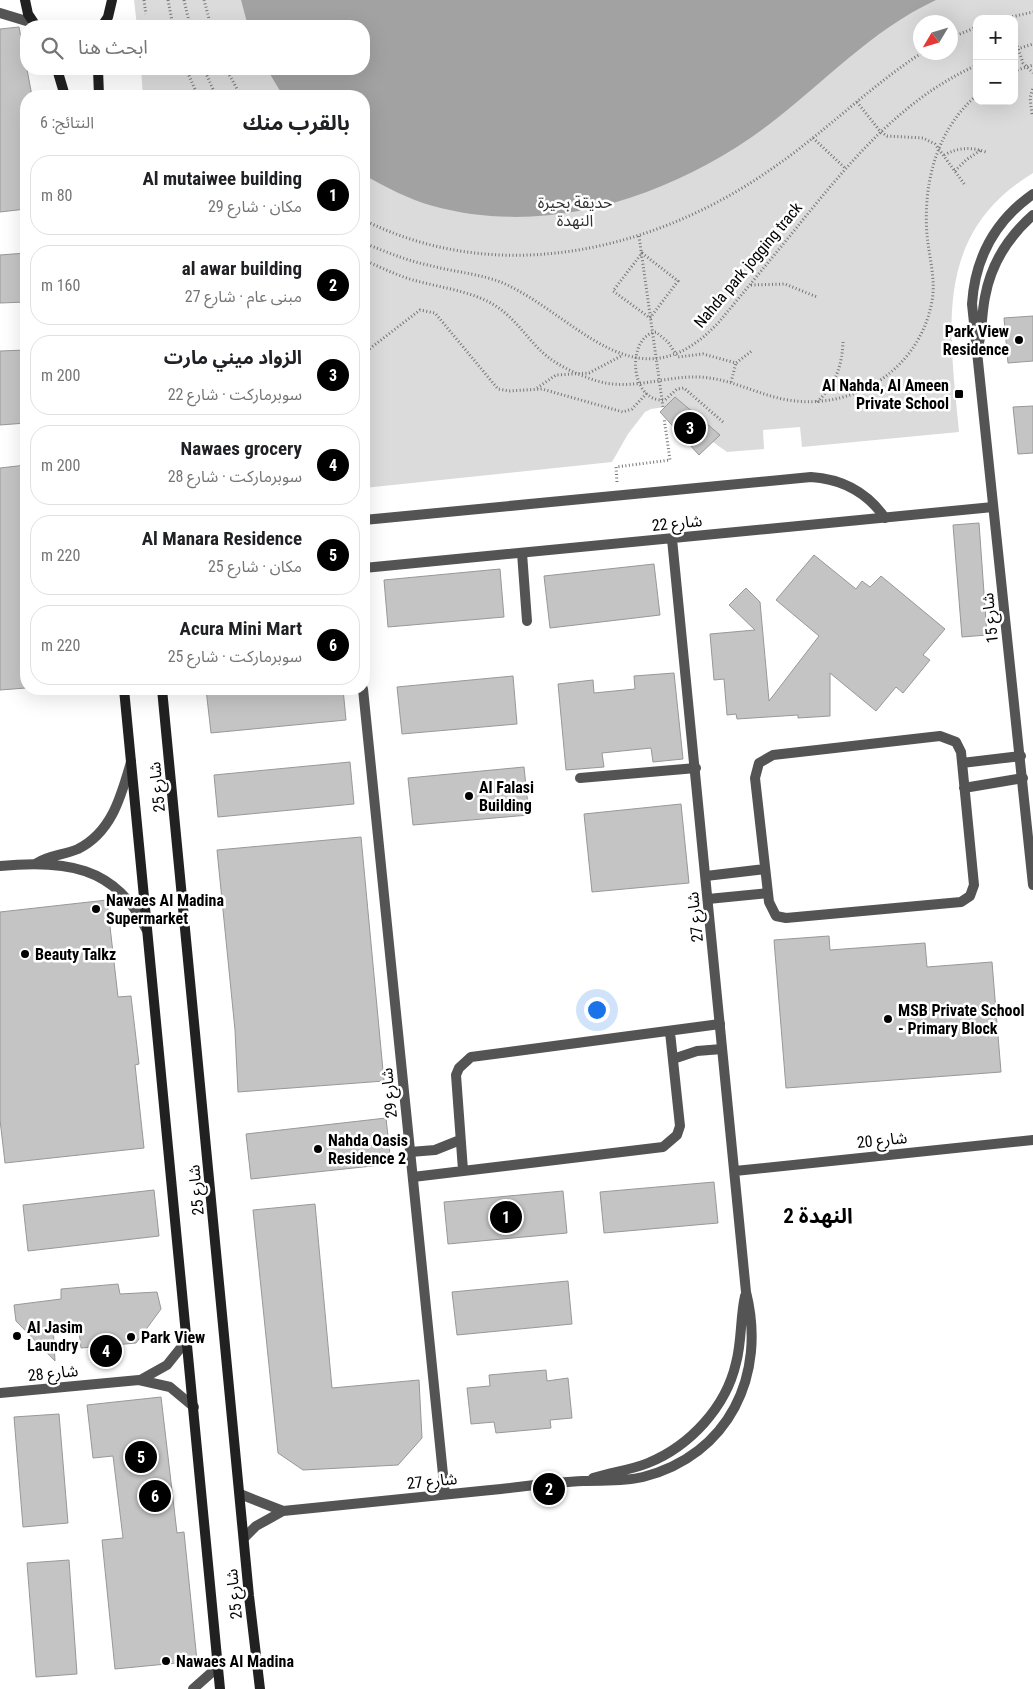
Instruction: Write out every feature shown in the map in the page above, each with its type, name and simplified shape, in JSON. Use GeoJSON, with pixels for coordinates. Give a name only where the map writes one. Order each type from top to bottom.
{"type":"FeatureCollection","features":[{"type":"Feature","properties":{"kind":"street"},"geometry":{"type":"LineString","coordinates":[[25,0],[32,20]]}},
{"type":"Feature","properties":{"kind":"street"},"geometry":{"type":"LineString","coordinates":[[106,20],[112,0]]}},
{"type":"Feature","properties":{"kind":"street"},"geometry":{"type":"LineString","coordinates":[[0,13],[20,20]]}},
{"type":"Feature","properties":{"kind":"street"},"geometry":{"type":"LineString","coordinates":[[59,75],[63,90]]}},
{"type":"Feature","properties":{"kind":"street"},"geometry":{"type":"LineString","coordinates":[[98,75],[99,90]]}},
{"type":"Feature","properties":{"kind":"street","name":"شارع 15"},"geometry":{"type":"LineString","coordinates":[[1033,194],[1009,213],[997,227],[982,256],[973,288],[972,304],[1033,884]]}},
{"type":"Feature","properties":{"kind":"street","name":"شارع 15"},"geometry":{"type":"LineString","coordinates":[[978,349],[984,299],[993,268],[1010,239],[1033,214]]}},
{"type":"Feature","properties":{"kind":"street"},"geometry":{"type":"LineString","coordinates":[[370,519],[823,478],[858,491],[877,507],[885,518]]}},
{"type":"Feature","properties":{"kind":"street","name":"شارع 22"},"geometry":{"type":"LineString","coordinates":[[370,567],[993,507]]}},
{"type":"Feature","properties":{"kind":"street","name":"شارع 27"},"geometry":{"type":"LineString","coordinates":[[244,1538],[256,1526],[283,1511],[584,1481],[624,1480],[658,1473],[689,1458],[718,1433],[738,1403],[750,1365],[753,1327],[746,1292],[672,538]]}},
{"type":"Feature","properties":{"kind":"street"},"geometry":{"type":"LineString","coordinates":[[522,553],[527,621]]}},
{"type":"Feature","properties":{"kind":"street","name":"شارع 25"},"geometry":{"type":"LineString","coordinates":[[125,695],[220,1689]]}},
{"type":"Feature","properties":{"kind":"street","name":"شارع 25"},"geometry":{"type":"LineString","coordinates":[[163,695],[260,1689]]}},
{"type":"Feature","properties":{"kind":"street","name":"شارع 29"},"geometry":{"type":"LineString","coordinates":[[364,695],[445,1494]]}},
{"type":"Feature","properties":{"kind":"street"},"geometry":{"type":"LineString","coordinates":[[940,736],[956,742],[961,752],[964,788],[974,885],[973,891],[966,900],[786,918],[780,918],[772,912],[765,869],[756,778],[759,763],[765,758],[773,755],[940,736]]}},
{"type":"Feature","properties":{"kind":"street"},"geometry":{"type":"LineString","coordinates":[[962,763],[1021,756]]}},
{"type":"Feature","properties":{"kind":"street"},"geometry":{"type":"LineString","coordinates":[[37,863],[48,857],[78,849],[104,828],[117,806],[131,760]]}},
{"type":"Feature","properties":{"kind":"street"},"geometry":{"type":"LineString","coordinates":[[580,778],[696,768]]}},
{"type":"Feature","properties":{"kind":"street"},"geometry":{"type":"LineString","coordinates":[[964,788],[1022,778]]}},
{"type":"Feature","properties":{"kind":"street"},"geometry":{"type":"LineString","coordinates":[[0,866],[37,863],[78,868],[110,881],[131,903],[147,931]]}},
{"type":"Feature","properties":{"kind":"street"},"geometry":{"type":"LineString","coordinates":[[706,876],[765,869]]}},
{"type":"Feature","properties":{"kind":"street"},"geometry":{"type":"LineString","coordinates":[[708,899],[768,893]]}},
{"type":"Feature","properties":{"kind":"street"},"geometry":{"type":"LineString","coordinates":[[463,1170],[456,1075],[459,1068],[471,1057],[720,1024]]}},
{"type":"Feature","properties":{"kind":"street"},"geometry":{"type":"LineString","coordinates":[[412,1177],[663,1148],[677,1135],[680,1126],[670,1032]]}},
{"type":"Feature","properties":{"kind":"street"},"geometry":{"type":"LineString","coordinates":[[673,1060],[697,1051],[722,1049]]}},
{"type":"Feature","properties":{"kind":"street"},"geometry":{"type":"LineString","coordinates":[[410,1152],[435,1150],[460,1140]]}},
{"type":"Feature","properties":{"kind":"street","name":"شارع 20"},"geometry":{"type":"LineString","coordinates":[[735,1171],[1033,1140]]}},
{"type":"Feature","properties":{"kind":"street","name":"شارع 27"},"geometry":{"type":"LineString","coordinates":[[584,1481],[634,1468],[660,1457],[686,1440],[713,1412],[727,1389],[736,1365],[746,1292]]}},
{"type":"Feature","properties":{"kind":"street","name":"شارع 28"},"geometry":{"type":"LineString","coordinates":[[0,1393],[139,1380],[159,1372],[168,1365],[187,1340]]}},
{"type":"Feature","properties":{"kind":"street","name":"شارع 28"},"geometry":{"type":"LineString","coordinates":[[139,1380],[170,1387],[194,1407]]}},
{"type":"Feature","properties":{"kind":"street","name":"شارع 27"},"geometry":{"type":"LineString","coordinates":[[240,1494],[283,1511]]}},
{"type":"Feature","properties":{"kind":"street"},"geometry":{"type":"LineString","coordinates":[[193,1689],[217,1664]]}},
{"type":"Feature","properties":{"kind":"path"},"geometry":{"type":"LineString","coordinates":[[144,0],[146,14]]}},
{"type":"Feature","properties":{"kind":"path"},"geometry":{"type":"LineString","coordinates":[[168,0],[171,20]]}},
{"type":"Feature","properties":{"kind":"path"},"geometry":{"type":"LineString","coordinates":[[184,0],[189,20]]}},
{"type":"Feature","properties":{"kind":"path"},"geometry":{"type":"LineString","coordinates":[[204,0],[209,20]]}},
{"type":"Feature","properties":{"kind":"path"},"geometry":{"type":"LineString","coordinates":[[1018,16],[1033,12]]}},
{"type":"Feature","properties":{"kind":"path"},"geometry":{"type":"LineString","coordinates":[[958,35],[973,29]]}},
{"type":"Feature","properties":{"kind":"path"},"geometry":{"type":"LineString","coordinates":[[1018,49],[1033,44]]}},
{"type":"Feature","properties":{"kind":"path"},"geometry":{"type":"LineString","coordinates":[[1018,54],[1025,67],[1033,73]]}},
{"type":"Feature","properties":{"kind":"path"},"geometry":{"type":"LineString","coordinates":[[370,223],[389,232],[429,245],[490,256],[548,254],[639,236],[689,218],[716,204],[771,170],[813,138],[886,77],[913,59]]}},
{"type":"Feature","properties":{"kind":"path"},"geometry":{"type":"LineString","coordinates":[[1018,70],[1033,65]]}},
{"type":"Feature","properties":{"kind":"path","name":"Nahda park jogging track"},"geometry":{"type":"LineString","coordinates":[[370,245],[408,260],[502,283],[604,347],[623,355],[636,358],[656,358],[675,354],[693,345],[711,331],[845,168],[880,131],[923,95],[973,67]]}},
{"type":"Feature","properties":{"kind":"path"},"geometry":{"type":"LineString","coordinates":[[189,75],[195,90]]}},
{"type":"Feature","properties":{"kind":"path"},"geometry":{"type":"LineString","coordinates":[[207,75],[213,90]]}},
{"type":"Feature","properties":{"kind":"path"},"geometry":{"type":"LineString","coordinates":[[229,75],[238,90]]}},
{"type":"Feature","properties":{"kind":"path"},"geometry":{"type":"LineString","coordinates":[[1032,114],[1033,88]]}},
{"type":"Feature","properties":{"kind":"path"},"geometry":{"type":"LineString","coordinates":[[370,263],[404,277],[466,293],[489,302],[509,315],[537,348],[554,362],[607,384],[639,384],[659,380],[698,377],[731,382],[786,400],[829,402],[852,395],[882,379],[907,355],[922,331],[932,300],[933,274],[927,234],[927,199],[931,172],[938,147],[961,111],[973,99]]}},
{"type":"Feature","properties":{"kind":"path"},"geometry":{"type":"LineString","coordinates":[[857,102],[880,131],[892,138],[923,138],[938,147],[965,185]]}},
{"type":"Feature","properties":{"kind":"path"},"geometry":{"type":"LineString","coordinates":[[813,138],[845,168]]}},
{"type":"Feature","properties":{"kind":"path"},"geometry":{"type":"LineString","coordinates":[[944,155],[961,148],[986,152]]}},
{"type":"Feature","properties":{"kind":"path"},"geometry":{"type":"LineString","coordinates":[[955,171],[966,160],[981,150]]}},
{"type":"Feature","properties":{"kind":"path"},"geometry":{"type":"LineString","coordinates":[[639,236],[663,407]]}},
{"type":"Feature","properties":{"kind":"path"},"geometry":{"type":"LineString","coordinates":[[642,253],[614,290],[650,318]]}},
{"type":"Feature","properties":{"kind":"path"},"geometry":{"type":"LineString","coordinates":[[642,253],[678,281],[650,318]]}},
{"type":"Feature","properties":{"kind":"path"},"geometry":{"type":"LineString","coordinates":[[750,285],[785,284],[817,297]]}},
{"type":"Feature","properties":{"kind":"path"},"geometry":{"type":"LineString","coordinates":[[370,348],[420,310],[435,313],[498,389],[509,391],[549,390],[623,412],[632,409],[647,393]]}},
{"type":"Feature","properties":{"kind":"path"},"geometry":{"type":"LineString","coordinates":[[652,332],[663,337],[680,358],[703,354],[736,363]]}},
{"type":"Feature","properties":{"kind":"path"},"geometry":{"type":"LineString","coordinates":[[652,332],[643,342],[636,358],[635,375],[639,384],[654,399],[662,401],[670,398],[677,389],[684,388],[724,422]]}},
{"type":"Feature","properties":{"kind":"path"},"geometry":{"type":"LineString","coordinates":[[816,402],[834,382],[840,369],[843,342]]}},
{"type":"Feature","properties":{"kind":"path"},"geometry":{"type":"LineString","coordinates":[[731,382],[736,363],[753,350]]}},
{"type":"Feature","properties":{"kind":"path"},"geometry":{"type":"LineString","coordinates":[[536,389],[556,375],[596,371],[623,355]]}},
{"type":"Feature","properties":{"kind":"path"},"geometry":{"type":"LineString","coordinates":[[619,497],[616,467],[670,460],[664,418]]}},
{"type":"Feature","properties":{"kind":"green space","name":"حديقة بحيرة النهدة"},"geometry":{"type":"Polygon","coordinates":[[[134,0],[1033,0],[1033,173],[1000,198],[977,226],[962,256],[954,288],[952,358],[959,432],[802,447],[800,427],[763,430],[764,449],[727,452],[713,442],[719,435],[675,397],[665,407],[645,412],[628,434],[612,462],[370,487],[370,90],[143,90],[141,75],[370,75],[370,20],[136,20],[134,0]]]}},
{"type":"Feature","properties":{"kind":"shaded area"},"geometry":{"type":"Polygon","coordinates":[[[241,0],[936,0],[890,26],[767,126],[730,151],[691,173],[651,191],[608,204],[565,213],[521,217],[477,215],[433,206],[406,196],[370,178],[370,90],[279,90],[271,75],[370,75],[370,20],[246,20],[241,0]]]}},
{"type":"Feature","properties":{"kind":"building"},"geometry":{"type":"Polygon","coordinates":[[[19,27],[20,75],[28,75],[31,90],[20,90],[20,210],[0,212],[0,29],[19,27]]]}},
{"type":"Feature","properties":{"kind":"building"},"geometry":{"type":"Polygon","coordinates":[[[20,253],[20,302],[0,303],[0,255],[20,253]]]}},
{"type":"Feature","properties":{"kind":"building","name":"Park View Residence"},"geometry":{"type":"Polygon","coordinates":[[[1033,316],[1033,361],[1008,363],[1004,318],[1033,316]]]}},
{"type":"Feature","properties":{"kind":"building"},"geometry":{"type":"Polygon","coordinates":[[[20,350],[20,423],[0,425],[0,351],[20,350]]]}},
{"type":"Feature","properties":{"kind":"building"},"geometry":{"type":"Polygon","coordinates":[[[675,397],[720,435],[699,455],[660,412],[675,397]]]}},
{"type":"Feature","properties":{"kind":"building"},"geometry":{"type":"Polygon","coordinates":[[[1033,406],[1033,453],[1018,454],[1013,407],[1033,406]]]}},
{"type":"Feature","properties":{"kind":"building"},"geometry":{"type":"Polygon","coordinates":[[[20,466],[20,688],[0,690],[0,468],[20,466]]]}},
{"type":"Feature","properties":{"kind":"building"},"geometry":{"type":"Polygon","coordinates":[[[979,523],[987,635],[962,637],[953,525],[979,523]]]}},
{"type":"Feature","properties":{"kind":"building"},"geometry":{"type":"Polygon","coordinates":[[[814,555],[856,589],[862,581],[870,587],[881,576],[945,629],[923,655],[930,660],[903,693],[896,687],[876,711],[830,673],[830,716],[798,718],[798,715],[737,719],[736,714],[727,715],[724,679],[714,680],[710,634],[755,630],[729,605],[746,588],[760,602],[769,701],[819,636],[776,600],[814,555]]]}},
{"type":"Feature","properties":{"kind":"building"},"geometry":{"type":"Polygon","coordinates":[[[654,564],[660,615],[550,628],[544,576],[654,564]]]}},
{"type":"Feature","properties":{"kind":"building"},"geometry":{"type":"Polygon","coordinates":[[[500,569],[504,617],[388,627],[384,580],[500,569]]]}},
{"type":"Feature","properties":{"kind":"building"},"geometry":{"type":"Polygon","coordinates":[[[674,673],[683,759],[653,762],[651,748],[602,753],[604,767],[566,770],[558,684],[593,680],[594,693],[635,689],[634,676],[674,673]]]}},
{"type":"Feature","properties":{"kind":"building"},"geometry":{"type":"Polygon","coordinates":[[[513,676],[517,724],[402,734],[397,687],[513,676]]]}},
{"type":"Feature","properties":{"kind":"building"},"geometry":{"type":"Polygon","coordinates":[[[207,695],[344,695],[346,720],[211,733],[207,695]]]}},
{"type":"Feature","properties":{"kind":"building"},"geometry":{"type":"Polygon","coordinates":[[[350,762],[354,804],[218,817],[214,775],[350,762]]]}},
{"type":"Feature","properties":{"kind":"building","name":"Al Falasi Building"},"geometry":{"type":"Polygon","coordinates":[[[524,767],[529,815],[413,825],[408,778],[524,767]]]}},
{"type":"Feature","properties":{"kind":"building"},"geometry":{"type":"Polygon","coordinates":[[[681,804],[689,883],[592,892],[584,814],[681,804]]]}},
{"type":"Feature","properties":{"kind":"building"},"geometry":{"type":"Polygon","coordinates":[[[361,837],[384,1081],[238,1092],[235,1030],[217,850],[361,837]]]}},
{"type":"Feature","properties":{"kind":"building"},"geometry":{"type":"Polygon","coordinates":[[[107,900],[118,997],[131,996],[139,1064],[135,1065],[144,1148],[5,1163],[0,1120],[0,912],[107,900]]]}},
{"type":"Feature","properties":{"kind":"building","name":"MSB Private School - Primary Block"},"geometry":{"type":"Polygon","coordinates":[[[829,936],[830,950],[925,943],[927,967],[992,962],[1001,1072],[786,1088],[774,940],[829,936]]]}},
{"type":"Feature","properties":{"kind":"building","name":"Nahda Oasis Residence 2"},"geometry":{"type":"Polygon","coordinates":[[[386,1118],[391,1164],[251,1179],[246,1134],[386,1118]]]}},
{"type":"Feature","properties":{"kind":"building"},"geometry":{"type":"Polygon","coordinates":[[[714,1182],[718,1223],[604,1233],[600,1192],[714,1182]]]}},
{"type":"Feature","properties":{"kind":"building"},"geometry":{"type":"Polygon","coordinates":[[[154,1190],[159,1236],[28,1251],[23,1205],[154,1190]]]}},
{"type":"Feature","properties":{"kind":"building"},"geometry":{"type":"Polygon","coordinates":[[[563,1191],[567,1233],[448,1244],[444,1202],[563,1191]]]}},
{"type":"Feature","properties":{"kind":"building"},"geometry":{"type":"Polygon","coordinates":[[[315,1204],[332,1388],[419,1380],[422,1438],[398,1465],[303,1470],[278,1453],[253,1210],[315,1204]]]}},
{"type":"Feature","properties":{"kind":"building"},"geometry":{"type":"Polygon","coordinates":[[[568,1281],[572,1324],[457,1335],[452,1292],[568,1281]]]}},
{"type":"Feature","properties":{"kind":"building"},"geometry":{"type":"Polygon","coordinates":[[[118,1284],[120,1294],[157,1292],[161,1309],[136,1343],[81,1348],[78,1322],[53,1325],[55,1361],[16,1321],[14,1305],[61,1299],[61,1289],[118,1284]]]}},
{"type":"Feature","properties":{"kind":"building"},"geometry":{"type":"Polygon","coordinates":[[[546,1370],[547,1381],[568,1378],[572,1418],[550,1420],[551,1428],[496,1433],[494,1422],[471,1424],[467,1388],[490,1386],[489,1375],[546,1370]]]}},
{"type":"Feature","properties":{"kind":"building"},"geometry":{"type":"Polygon","coordinates":[[[161,1397],[177,1533],[184,1532],[197,1661],[115,1669],[102,1540],[123,1538],[113,1456],[93,1458],[87,1405],[161,1397]]]}},
{"type":"Feature","properties":{"kind":"building"},"geometry":{"type":"Polygon","coordinates":[[[59,1414],[68,1523],[23,1527],[14,1417],[59,1414]]]}},
{"type":"Feature","properties":{"kind":"building"},"geometry":{"type":"Polygon","coordinates":[[[69,1560],[77,1674],[36,1677],[27,1563],[69,1560]]]}},
{"type":"Feature","properties":{"kind":"place","name":"Park View Residence"},"geometry":{"type":"Point","coordinates":[1019,340]}},
{"type":"Feature","properties":{"kind":"place","name":"Al Nahda, Al Ameen Private School"},"geometry":{"type":"Point","coordinates":[959,394]}},
{"type":"Feature","properties":{"kind":"place","name":"الزواد ميني مارت"},"geometry":{"type":"Point","coordinates":[690,428]}},
{"type":"Feature","properties":{"kind":"place","name":"Al Falasi Building"},"geometry":{"type":"Point","coordinates":[469,796]}},
{"type":"Feature","properties":{"kind":"place","name":"Nawaes Al Madina Supermarket"},"geometry":{"type":"Point","coordinates":[96,909]}},
{"type":"Feature","properties":{"kind":"place","name":"Beauty Talkz"},"geometry":{"type":"Point","coordinates":[25,954]}},
{"type":"Feature","properties":{"kind":"place","name":"MSB Private School - Primary Block"},"geometry":{"type":"Point","coordinates":[888,1019]}},
{"type":"Feature","properties":{"kind":"place","name":"Nahda Oasis Residence 2"},"geometry":{"type":"Point","coordinates":[318,1149]}},
{"type":"Feature","properties":{"kind":"place","name":"Al mutaiwee building"},"geometry":{"type":"Point","coordinates":[506,1217]}},
{"type":"Feature","properties":{"kind":"place","name":"Al Jasim Laundry"},"geometry":{"type":"Point","coordinates":[17,1336]}},
{"type":"Feature","properties":{"kind":"place","name":"Park View"},"geometry":{"type":"Point","coordinates":[131,1337]}},
{"type":"Feature","properties":{"kind":"place","name":"Nawaes grocery"},"geometry":{"type":"Point","coordinates":[106,1351]}},
{"type":"Feature","properties":{"kind":"place","name":"Al Manara Residence"},"geometry":{"type":"Point","coordinates":[141,1457]}},
{"type":"Feature","properties":{"kind":"place","name":"al awar building"},"geometry":{"type":"Point","coordinates":[549,1489]}},
{"type":"Feature","properties":{"kind":"place","name":"Acura Mini Mart"},"geometry":{"type":"Point","coordinates":[155,1496]}},
{"type":"Feature","properties":{"kind":"place","name":"Nawaes Al Madina"},"geometry":{"type":"Point","coordinates":[166,1661]}},
{"type":"Feature","properties":{"kind":"district","name":"النهدة 2"},"geometry":{"type":"Point","coordinates":[818,1216]}}]}
